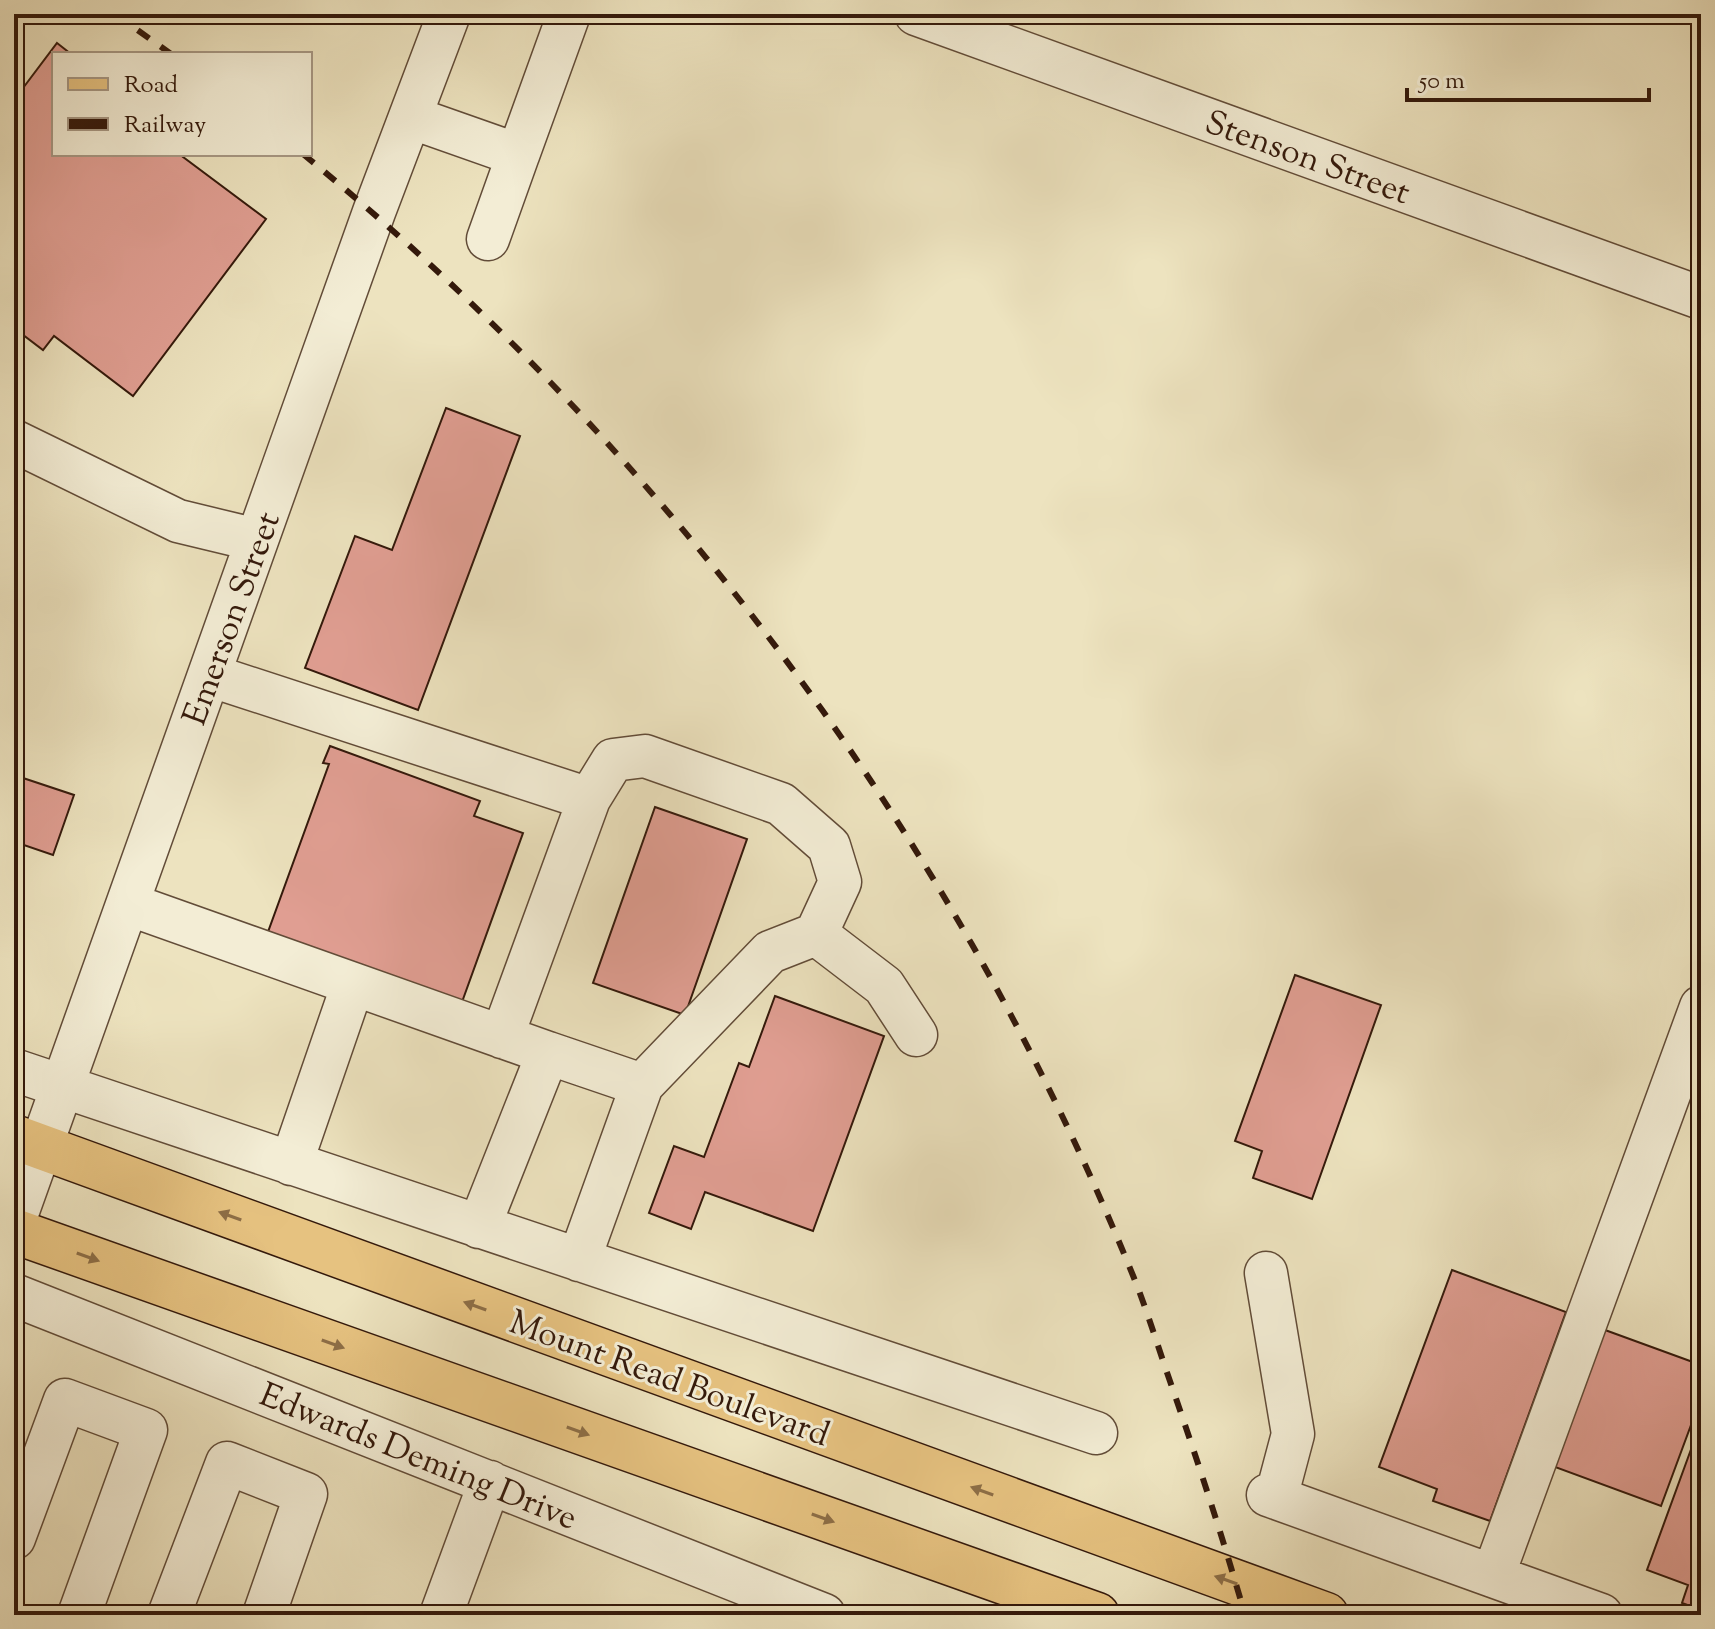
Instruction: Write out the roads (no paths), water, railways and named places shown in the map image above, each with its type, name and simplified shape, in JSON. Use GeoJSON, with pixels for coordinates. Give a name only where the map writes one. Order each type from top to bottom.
{"type":"FeatureCollection","features":[{"type":"Feature","properties":{"kind":"main road","name":"Mount Read Boulevard"},"geometry":{"type":"LineString","coordinates":[[28,1142],[1326,1615]]}},
{"type":"Feature","properties":{"kind":"main road"},"geometry":{"type":"LineString","coordinates":[[14,1231],[1097,1615]]}},
{"type":"Feature","properties":{"kind":"street","name":"Emerson Street"},"geometry":{"type":"LineString","coordinates":[[14,1222],[28,1142],[64,1088],[257,540],[449,14]]}},
{"type":"Feature","properties":{"kind":"street"},"geometry":{"type":"LineString","coordinates":[[488,239],[569,14]]}},
{"type":"Feature","properties":{"kind":"street","name":"Stenson Street"},"geometry":{"type":"LineString","coordinates":[[916,14],[1701,298]]}},
{"type":"Feature","properties":{"kind":"street"},"geometry":{"type":"LineString","coordinates":[[410,117],[518,155]]}},
{"type":"Feature","properties":{"kind":"street"},"geometry":{"type":"LineString","coordinates":[[14,441],[178,521],[257,540]]}},
{"type":"Feature","properties":{"kind":"street"},"geometry":{"type":"LineString","coordinates":[[209,675],[589,799]]}},
{"type":"Feature","properties":{"kind":"street"},"geometry":{"type":"LineString","coordinates":[[502,1037],[589,799],[613,760],[645,756],[781,804],[829,846],[840,882],[816,934],[770,952],[642,1085],[579,1260]]}},
{"type":"Feature","properties":{"kind":"street"},"geometry":{"type":"LineString","coordinates":[[128,904],[642,1085]]}},
{"type":"Feature","properties":{"kind":"street"},"geometry":{"type":"LineString","coordinates":[[816,934],[884,986],[916,1035]]}},
{"type":"Feature","properties":{"kind":"street"},"geometry":{"type":"LineString","coordinates":[[291,1164],[353,984]]}},
{"type":"Feature","properties":{"kind":"street"},"geometry":{"type":"LineString","coordinates":[[1493,1576],[1701,1007]]}},
{"type":"Feature","properties":{"kind":"street"},"geometry":{"type":"LineString","coordinates":[[479,1227],[548,1053]]}},
{"type":"Feature","properties":{"kind":"street"},"geometry":{"type":"LineString","coordinates":[[14,1070],[1096,1433]]}},
{"type":"Feature","properties":{"kind":"street"},"geometry":{"type":"LineString","coordinates":[[1266,1273],[1293,1434],[1272,1496],[1601,1615]]}},
{"type":"Feature","properties":{"kind":"street","name":"Edwards Deming Drive"},"geometry":{"type":"LineString","coordinates":[[14,1295],[490,1482],[741,1600],[824,1615]]}},
{"type":"Feature","properties":{"kind":"street"},"geometry":{"type":"LineString","coordinates":[[14,1538],[65,1400],[146,1430],[79,1615]]}},
{"type":"Feature","properties":{"kind":"street"},"geometry":{"type":"LineString","coordinates":[[169,1615],[227,1463],[306,1494],[264,1615]]}},
{"type":"Feature","properties":{"kind":"street"},"geometry":{"type":"LineString","coordinates":[[441,1615],[490,1482]]}},
{"type":"Feature","properties":{"kind":"railway"},"geometry":{"type":"LineString","coordinates":[[115,14],[168,52]]}},
{"type":"Feature","properties":{"kind":"railway"},"geometry":{"type":"LineString","coordinates":[[305,156],[436,270],[562,394],[679,525],[789,664],[889,809],[981,960],[1062,1116],[1134,1278],[1201,1472],[1245,1615]]}}]}
